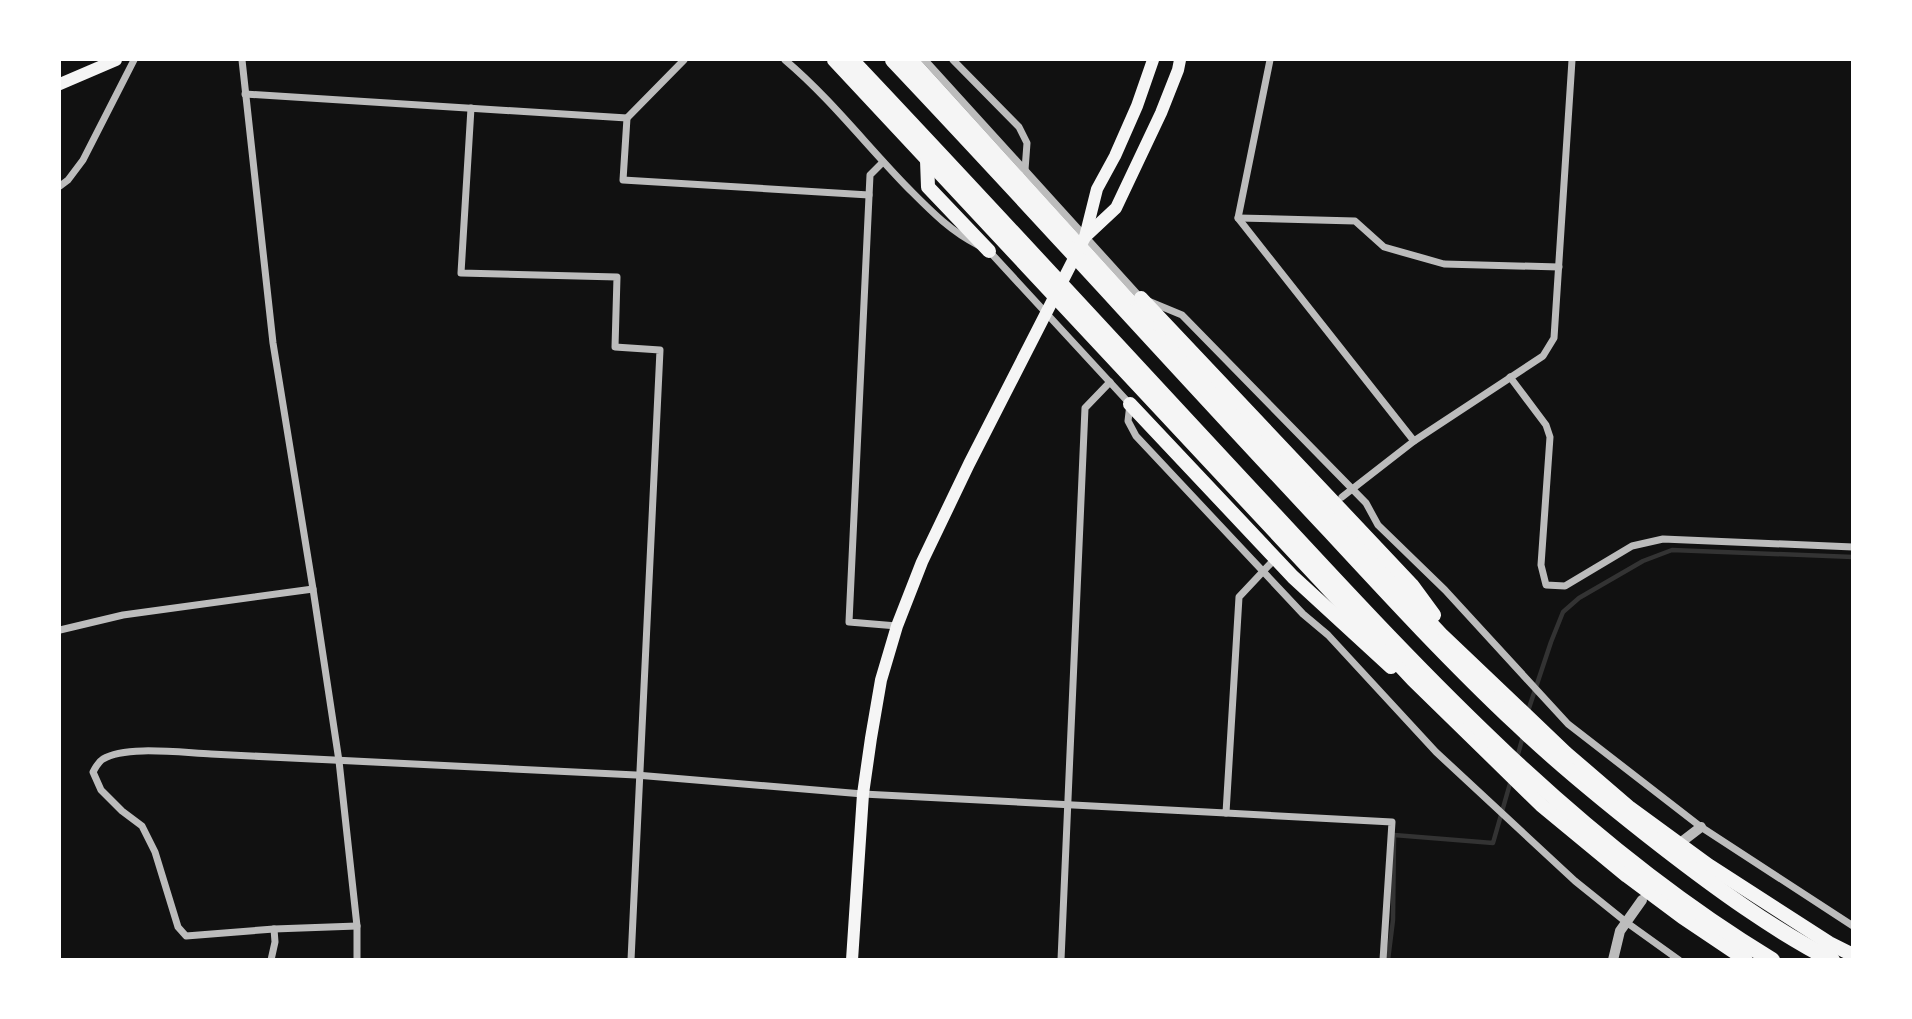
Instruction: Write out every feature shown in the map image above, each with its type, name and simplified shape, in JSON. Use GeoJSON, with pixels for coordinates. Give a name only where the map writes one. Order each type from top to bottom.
{"type":"FeatureCollection","features":[{"type":"Feature","properties":{"kind":"highway"},"geometry":{"type":"LineString","coordinates":[[834,60],[1413,680],[1541,805],[1627,876],[1746,960]]}},
{"type":"Feature","properties":{"kind":"highway"},"geometry":{"type":"LineString","coordinates":[[851,60],[1403,653],[1589,829],[1675,896],[1772,960]]}},
{"type":"Feature","properties":{"kind":"highway"},"geometry":{"type":"LineString","coordinates":[[893,60],[1425,633],[1518,726],[1606,803],[1690,868],[1761,918],[1832,960]]}},
{"type":"Feature","properties":{"kind":"highway"},"geometry":{"type":"LineString","coordinates":[[911,60],[1441,634],[1566,753],[1630,808],[1708,865],[1829,943],[1853,955]]}},
{"type":"Feature","properties":{"kind":"highway"},"geometry":{"type":"LineString","coordinates":[[932,165],[928,187],[989,251]]}},
{"type":"Feature","properties":{"kind":"highway"},"geometry":{"type":"LineString","coordinates":[[1141,298],[1412,585],[1464,656]]}},
{"type":"Feature","properties":{"kind":"highway"},"geometry":{"type":"LineString","coordinates":[[1130,404],[1293,577],[1387,665],[1413,680]]}},
{"type":"Feature","properties":{"kind":"main road"},"geometry":{"type":"LineString","coordinates":[[60,84],[116,60]]}},
{"type":"Feature","properties":{"kind":"main road"},"geometry":{"type":"LineString","coordinates":[[852,960],[863,794],[870,738],[881,680],[897,625],[922,562],[957,488],[1085,237],[1097,189],[1138,106],[1153,60]]}},
{"type":"Feature","properties":{"kind":"main road"},"geometry":{"type":"LineString","coordinates":[[1085,237],[1116,208],[1161,113],[1180,60]]}},
{"type":"Feature","properties":{"kind":"street"},"geometry":{"type":"LineString","coordinates":[[60,186],[83,160],[134,60]]}},
{"type":"Feature","properties":{"kind":"street"},"geometry":{"type":"LineString","coordinates":[[242,60],[273,343],[339,761],[358,926],[357,960]]}},
{"type":"Feature","properties":{"kind":"street"},"geometry":{"type":"LineString","coordinates":[[684,60],[627,118],[623,180],[869,195]]}},
{"type":"Feature","properties":{"kind":"street"},"geometry":{"type":"LineString","coordinates":[[785,60],[803,75],[941,221],[989,251],[1130,404],[1128,421],[1136,436],[1303,614],[1328,635],[1436,752],[1575,881],[1679,960]]}},
{"type":"Feature","properties":{"kind":"street"},"geometry":{"type":"LineString","coordinates":[[925,60],[1141,298],[1182,315],[1366,503],[1378,525],[1445,590],[1568,724],[1701,827],[1853,926]]}},
{"type":"Feature","properties":{"kind":"street"},"geometry":{"type":"LineString","coordinates":[[953,60],[1019,127],[1027,143],[1025,170]]}},
{"type":"Feature","properties":{"kind":"street"},"geometry":{"type":"LineString","coordinates":[[1270,60],[1238,218],[1414,441]]}},
{"type":"Feature","properties":{"kind":"street"},"geometry":{"type":"LineString","coordinates":[[1342,497],[1414,441],[1544,356],[1554,338],[1572,60]]}},
{"type":"Feature","properties":{"kind":"street"},"geometry":{"type":"LineString","coordinates":[[245,94],[627,118]]}},
{"type":"Feature","properties":{"kind":"street"},"geometry":{"type":"LineString","coordinates":[[471,108],[461,273],[617,277],[615,346],[660,350],[631,960]]}},
{"type":"Feature","properties":{"kind":"street"},"geometry":{"type":"LineString","coordinates":[[883,162],[870,175],[849,622],[897,625]]}},
{"type":"Feature","properties":{"kind":"street"},"geometry":{"type":"LineString","coordinates":[[1238,218],[1355,221],[1384,247],[1444,264],[1559,267]]}},
{"type":"Feature","properties":{"kind":"street"},"geometry":{"type":"LineString","coordinates":[[1510,377],[1546,425],[1550,437],[1541,565],[1546,585],[1565,586],[1632,546],[1662,539],[1853,547]]}},
{"type":"Feature","properties":{"kind":"street"},"geometry":{"type":"LineString","coordinates":[[1060,960],[1085,408],[1110,382]]}},
{"type":"Feature","properties":{"kind":"street"},"geometry":{"type":"LineString","coordinates":[[1226,813],[1239,597],[1271,563]]}},
{"type":"Feature","properties":{"kind":"street"},"geometry":{"type":"LineString","coordinates":[[60,630],[123,615],[313,589]]}},
{"type":"Feature","properties":{"kind":"street"},"geometry":{"type":"LineString","coordinates":[[358,926],[186,936],[178,928],[155,852],[142,826],[101,790],[93,772],[100,760],[119,752],[170,752],[640,775],[863,794],[1392,822],[1383,960]]}},
{"type":"Feature","properties":{"kind":"street"},"geometry":{"type":"LineString","coordinates":[[1684,840],[1701,827]]}},
{"type":"Feature","properties":{"kind":"street"},"geometry":{"type":"LineString","coordinates":[[1613,960],[1620,931],[1642,900]]}},
{"type":"Feature","properties":{"kind":"street"},"geometry":{"type":"LineString","coordinates":[[271,960],[275,942],[274,929]]}},
{"type":"Feature","properties":{"kind":"waterway"},"geometry":{"type":"LineString","coordinates":[[1528,711],[1563,612],[1579,598],[1643,561],[1672,550],[1853,557]]}},
{"type":"Feature","properties":{"kind":"waterway"},"geometry":{"type":"LineString","coordinates":[[1517,758],[1523,736]]}},
{"type":"Feature","properties":{"kind":"waterway"},"geometry":{"type":"LineString","coordinates":[[1388,960],[1393,920],[1394,835],[1493,843],[1511,780]]}}]}
